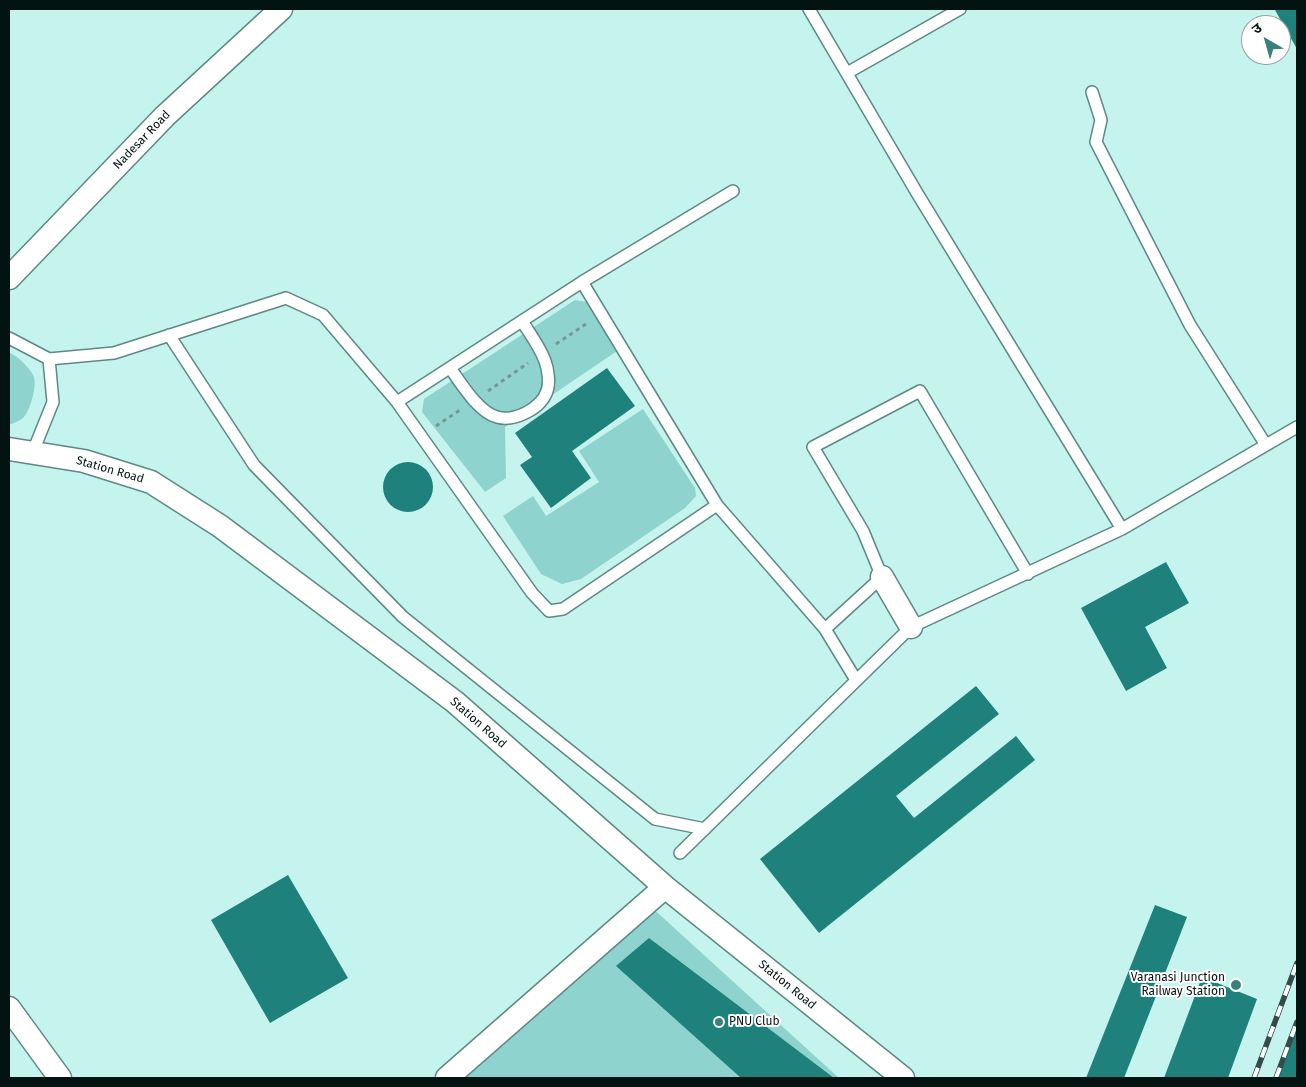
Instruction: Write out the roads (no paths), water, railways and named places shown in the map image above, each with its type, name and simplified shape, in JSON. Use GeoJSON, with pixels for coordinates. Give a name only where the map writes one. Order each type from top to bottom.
{"type":"FeatureCollection","features":[{"type":"Feature","properties":{"kind":"street","name":"Nadesar Road"},"geometry":{"type":"LineString","coordinates":[[12,267],[165,116],[281,9]]}},
{"type":"Feature","properties":{"kind":"street","name":"Station Road"},"geometry":{"type":"LineString","coordinates":[[9,449],[84,461],[151,482],[220,526],[455,702],[665,887],[903,1078]]}},
{"type":"Feature","properties":{"kind":"street"},"geometry":{"type":"LineString","coordinates":[[882,577],[911,627]]}},
{"type":"Feature","properties":{"kind":"street"},"geometry":{"type":"LineString","coordinates":[[447,1078],[665,887]]}},
{"type":"Feature","properties":{"kind":"street"},"geometry":{"type":"LineString","coordinates":[[9,1008],[60,1078]]}},
{"type":"Feature","properties":{"kind":"lane"},"geometry":{"type":"LineString","coordinates":[[809,9],[917,193],[1122,529]]}},
{"type":"Feature","properties":{"kind":"lane"},"geometry":{"type":"LineString","coordinates":[[847,73],[960,9]]}},
{"type":"Feature","properties":{"kind":"lane"},"geometry":{"type":"LineString","coordinates":[[1092,92],[1101,120],[1096,142],[1190,325],[1266,445]]}},
{"type":"Feature","properties":{"kind":"lane"},"geometry":{"type":"LineString","coordinates":[[397,402],[582,282],[733,192]]}},
{"type":"Feature","properties":{"kind":"lane"},"geometry":{"type":"LineString","coordinates":[[582,282],[716,505],[825,629],[856,680]]}},
{"type":"Feature","properties":{"kind":"lane"},"geometry":{"type":"LineString","coordinates":[[9,338],[49,360],[114,353],[286,298],[322,315],[397,402],[532,593],[549,611],[563,609],[716,505]]}},
{"type":"Feature","properties":{"kind":"lane"},"geometry":{"type":"LineString","coordinates":[[450,368],[473,400],[496,417],[516,418],[539,404],[547,392],[546,361],[522,321]]}},
{"type":"Feature","properties":{"kind":"lane"},"geometry":{"type":"LineString","coordinates":[[169,335],[254,465],[403,617],[655,819],[705,829]]}},
{"type":"Feature","properties":{"kind":"lane"},"geometry":{"type":"LineString","coordinates":[[32,454],[53,402],[49,360]]}},
{"type":"Feature","properties":{"kind":"lane"},"geometry":{"type":"LineString","coordinates":[[825,629],[882,577],[863,531],[812,447],[920,391],[1028,574]]}},
{"type":"Feature","properties":{"kind":"lane"},"geometry":{"type":"LineString","coordinates":[[680,853],[911,627],[1122,529],[1297,427]]}},
{"type":"Feature","properties":{"kind":"railway"},"geometry":{"type":"LineString","coordinates":[[1254,1078],[1297,963]]}},
{"type":"Feature","properties":{"kind":"railway"},"geometry":{"type":"LineString","coordinates":[[1276,1078],[1297,1022]]}},
{"type":"Feature","properties":{"kind":"place","name":"Varanasi Junction Railway Station"},"geometry":{"type":"Point","coordinates":[1236,985]}},
{"type":"Feature","properties":{"kind":"place","name":"PNU Club"},"geometry":{"type":"Point","coordinates":[719,1022]}}]}
